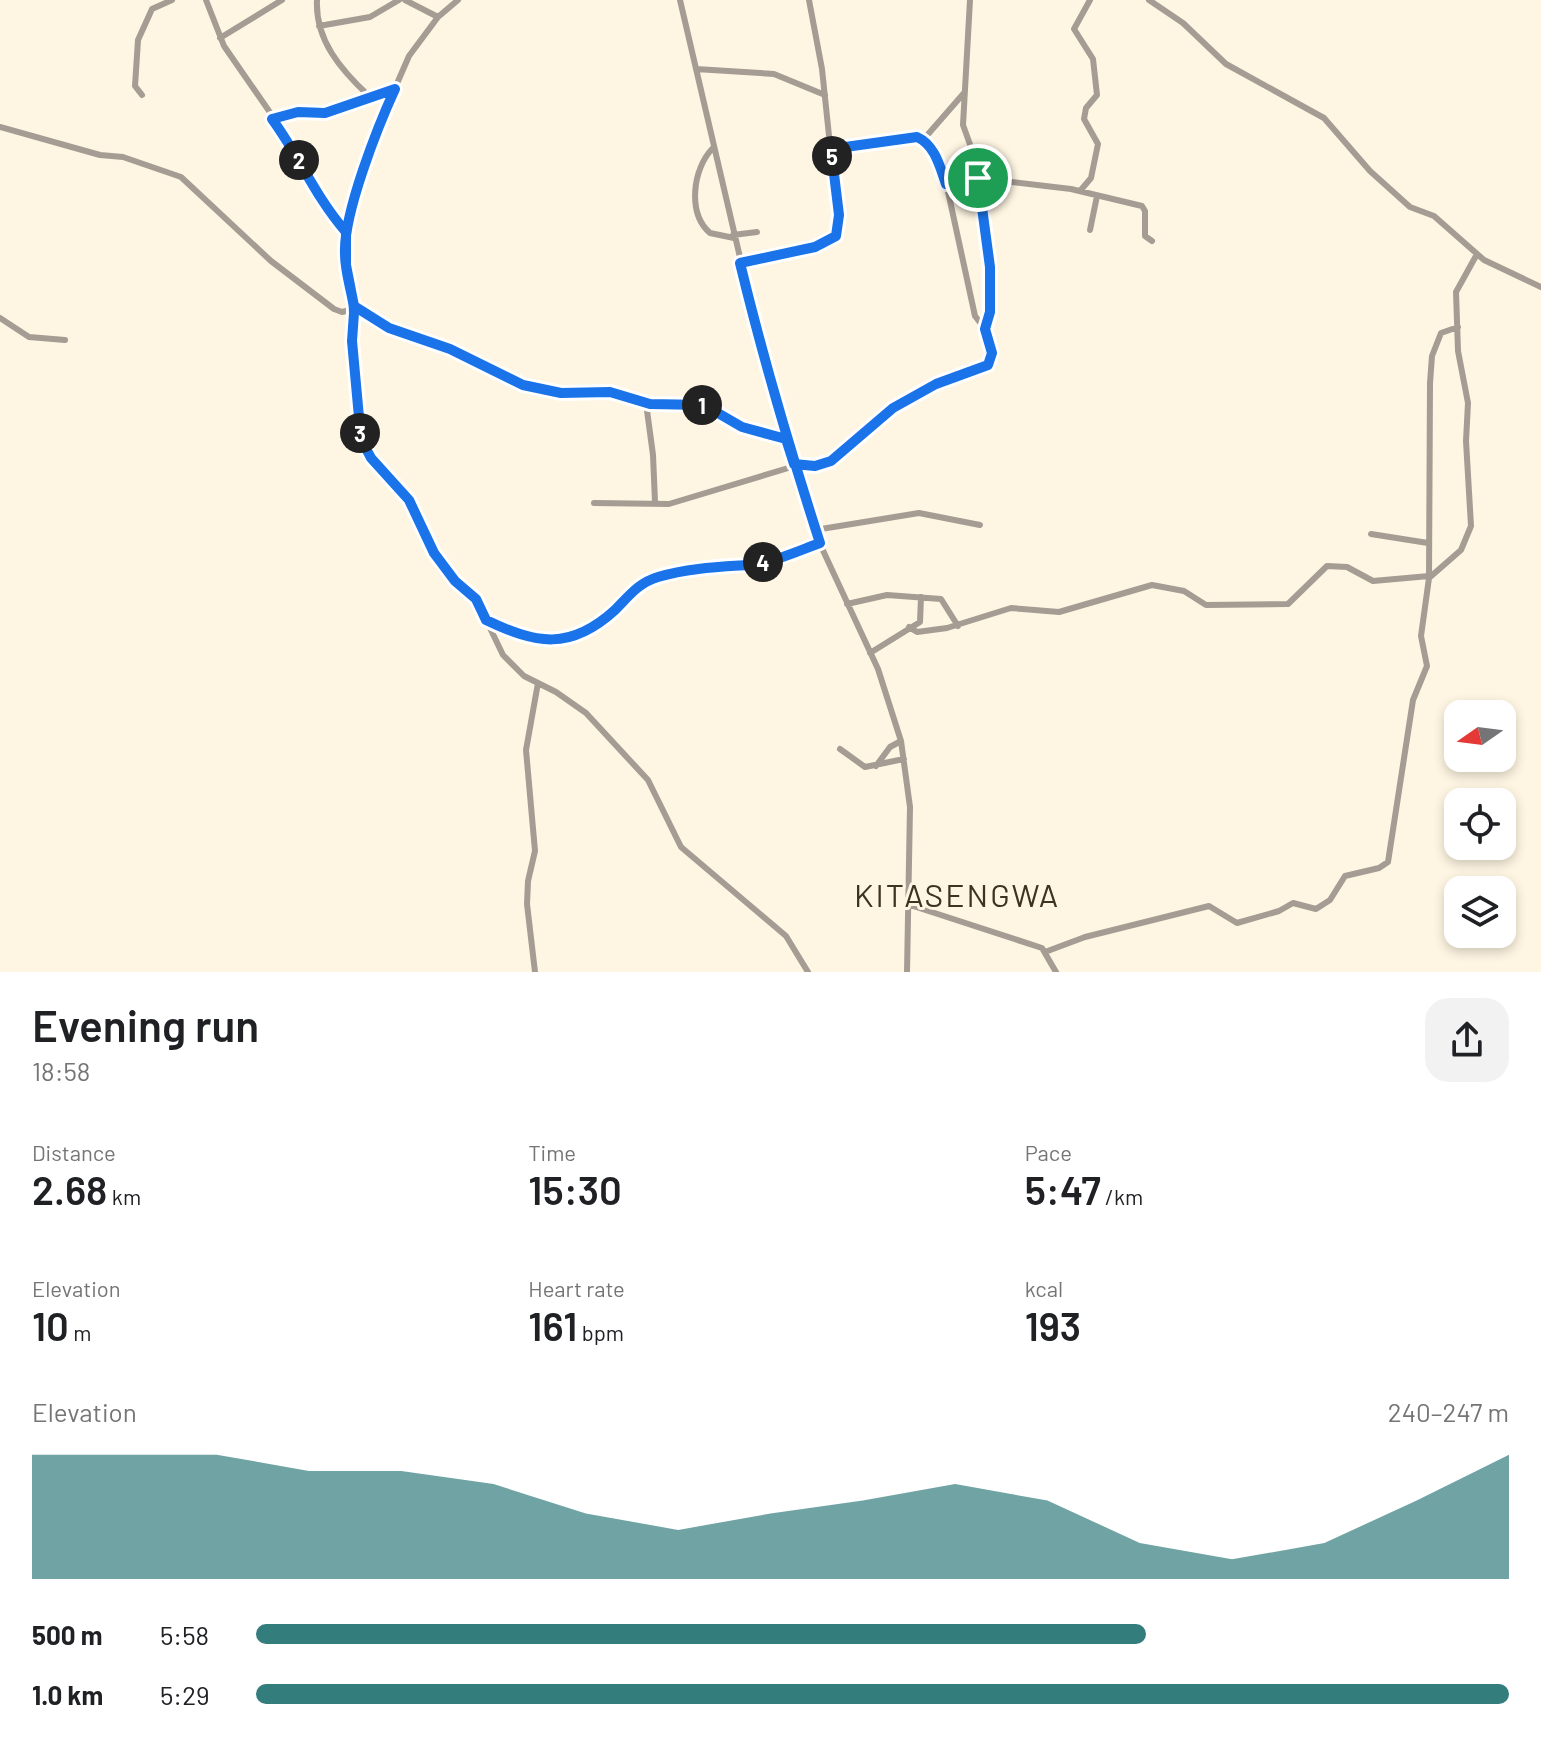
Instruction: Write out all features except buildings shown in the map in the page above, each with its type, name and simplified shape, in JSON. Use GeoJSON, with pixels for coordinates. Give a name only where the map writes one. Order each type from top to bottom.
{"type":"FeatureCollection","features":[{"type":"Feature","properties":{"kind":"street"},"geometry":{"type":"LineString","coordinates":[[142,95],[135,86],[138,40],[152,9],[172,0]]}},
{"type":"Feature","properties":{"kind":"street"},"geometry":{"type":"LineString","coordinates":[[206,0],[220,38],[291,145],[314,193],[346,232]]}},
{"type":"Feature","properties":{"kind":"street"},"geometry":{"type":"LineString","coordinates":[[220,38],[282,0]]}},
{"type":"Feature","properties":{"kind":"street"},"geometry":{"type":"LineString","coordinates":[[317,0],[319,26],[339,65],[369,96]]}},
{"type":"Feature","properties":{"kind":"street"},"geometry":{"type":"LineString","coordinates":[[319,26],[370,17],[402,0],[438,17]]}},
{"type":"Feature","properties":{"kind":"street"},"geometry":{"type":"LineString","coordinates":[[458,0],[438,17],[409,56],[382,118],[346,232],[346,265],[354,308],[352,341],[361,439],[371,458],[409,500],[434,553],[455,581],[476,599],[503,655],[524,676],[571,702],[597,725],[648,780],[681,847],[786,936],[808,972]]}},
{"type":"Feature","properties":{"kind":"street"},"geometry":{"type":"LineString","coordinates":[[680,0],[712,149],[786,439],[815,530],[870,653],[901,741],[910,807],[907,972]]}},
{"type":"Feature","properties":{"kind":"street"},"geometry":{"type":"LineString","coordinates":[[740,263],[815,247],[836,236],[839,215],[825,95],[809,0]]}},
{"type":"Feature","properties":{"kind":"street"},"geometry":{"type":"LineString","coordinates":[[970,0],[964,133],[978,177],[990,267],[990,312],[985,329]]}},
{"type":"Feature","properties":{"kind":"street"},"geometry":{"type":"LineString","coordinates":[[1080,191],[1091,178],[1098,144],[1084,119],[1086,108],[1097,95],[1095,66],[1074,29],[1090,0]]}},
{"type":"Feature","properties":{"kind":"street"},"geometry":{"type":"LineString","coordinates":[[1149,0],[1183,23],[1226,64],[1324,118],[1370,171],[1404,202],[1434,216],[1477,254],[1541,287]]}},
{"type":"Feature","properties":{"kind":"street"},"geometry":{"type":"LineString","coordinates":[[696,69],[774,74],[825,95]]}},
{"type":"Feature","properties":{"kind":"street"},"geometry":{"type":"LineString","coordinates":[[272,119],[298,112],[325,113],[395,89]]}},
{"type":"Feature","properties":{"kind":"street"},"geometry":{"type":"LineString","coordinates":[[923,140],[964,93]]}},
{"type":"Feature","properties":{"kind":"street"},"geometry":{"type":"LineString","coordinates":[[0,127],[137,161],[181,177],[271,261],[334,309],[342,312],[354,308],[389,328],[450,349],[515,383],[561,393],[610,392],[646,403],[709,406],[742,427],[786,439]]}},
{"type":"Feature","properties":{"kind":"street"},"geometry":{"type":"LineString","coordinates":[[594,503],[635,506],[655,502],[669,504],[700,497],[795,465],[815,466],[831,461],[893,408],[936,384],[988,365],[992,353],[985,329],[973,308],[946,184],[934,154],[923,140],[910,137],[831,149]]}},
{"type":"Feature","properties":{"kind":"street"},"geometry":{"type":"LineString","coordinates":[[712,149],[696,176],[699,216],[710,233],[734,236],[757,232]]}},
{"type":"Feature","properties":{"kind":"street"},"geometry":{"type":"LineString","coordinates":[[946,184],[978,177],[1080,191],[1144,207],[1145,236],[1152,241]]}},
{"type":"Feature","properties":{"kind":"street"},"geometry":{"type":"LineString","coordinates":[[1090,230],[1097,196]]}},
{"type":"Feature","properties":{"kind":"street"},"geometry":{"type":"LineString","coordinates":[[909,627],[917,632],[958,626],[1011,608],[1059,612],[1152,585],[1184,591],[1206,605],[1288,604],[1327,566],[1347,567],[1373,581],[1429,577],[1461,550],[1471,526],[1466,441],[1468,403],[1456,288],[1477,254]]}},
{"type":"Feature","properties":{"kind":"street"},"geometry":{"type":"LineString","coordinates":[[0,318],[29,337],[65,340]]}},
{"type":"Feature","properties":{"kind":"street"},"geometry":{"type":"LineString","coordinates":[[907,904],[1045,952],[1085,937],[1209,906],[1237,923],[1279,911],[1293,903],[1316,909],[1330,900],[1345,876],[1384,865],[1393,836],[1413,700],[1427,666],[1421,636],[1429,577],[1432,356],[1441,333],[1458,327]]}},
{"type":"Feature","properties":{"kind":"street"},"geometry":{"type":"LineString","coordinates":[[646,403],[655,502]]}},
{"type":"Feature","properties":{"kind":"street"},"geometry":{"type":"LineString","coordinates":[[815,530],[919,513],[980,525]]}},
{"type":"Feature","properties":{"kind":"street"},"geometry":{"type":"LineString","coordinates":[[1371,534],[1428,543]]}},
{"type":"Feature","properties":{"kind":"street"},"geometry":{"type":"LineString","coordinates":[[486,620],[532,638],[560,640],[595,625],[648,580],[694,568],[751,565],[820,543]]}},
{"type":"Feature","properties":{"kind":"street"},"geometry":{"type":"LineString","coordinates":[[847,604],[875,596],[921,597],[945,602],[958,626]]}},
{"type":"Feature","properties":{"kind":"street"},"geometry":{"type":"LineString","coordinates":[[870,653],[920,622],[921,597]]}},
{"type":"Feature","properties":{"kind":"street"},"geometry":{"type":"LineString","coordinates":[[535,972],[527,904],[528,881],[535,851],[526,750],[538,683]]}},
{"type":"Feature","properties":{"kind":"street"},"geometry":{"type":"LineString","coordinates":[[876,766],[890,747],[901,741]]}},
{"type":"Feature","properties":{"kind":"street"},"geometry":{"type":"LineString","coordinates":[[840,749],[860,766],[876,766],[904,759]]}},
{"type":"Feature","properties":{"kind":"street"},"geometry":{"type":"LineString","coordinates":[[1045,952],[1056,972]]}},
{"type":"Feature","properties":{"kind":"district","name":"KITASENGWA"},"geometry":{"type":"Point","coordinates":[957,894]}},
{"type":"Feature","properties":{"kind":"route"},"geometry":{"type":"LineString","coordinates":[[978,178],[978,175],[946,184],[934,154],[927,143],[917,137],[831,149],[839,215],[836,236],[815,247],[740,263],[770,386],[786,439],[805,499],[820,543],[765,562],[694,568],[648,580],[637,586],[604,619],[582,633],[571,638],[543,641],[486,620],[476,599],[455,581],[440,562],[409,500],[371,458],[361,439],[352,341],[354,306],[346,265],[345,240],[346,232],[356,193],[395,89],[325,113],[298,112],[272,119],[287,137],[314,193],[346,232],[346,265],[351,290],[354,306],[389,328],[450,349],[515,383],[561,393],[610,392],[650,404],[709,406],[742,427],[786,439],[794,464],[805,466],[831,461],[893,408],[936,384],[988,365],[992,358],[985,329],[990,312],[990,267],[978,178]]}}]}
